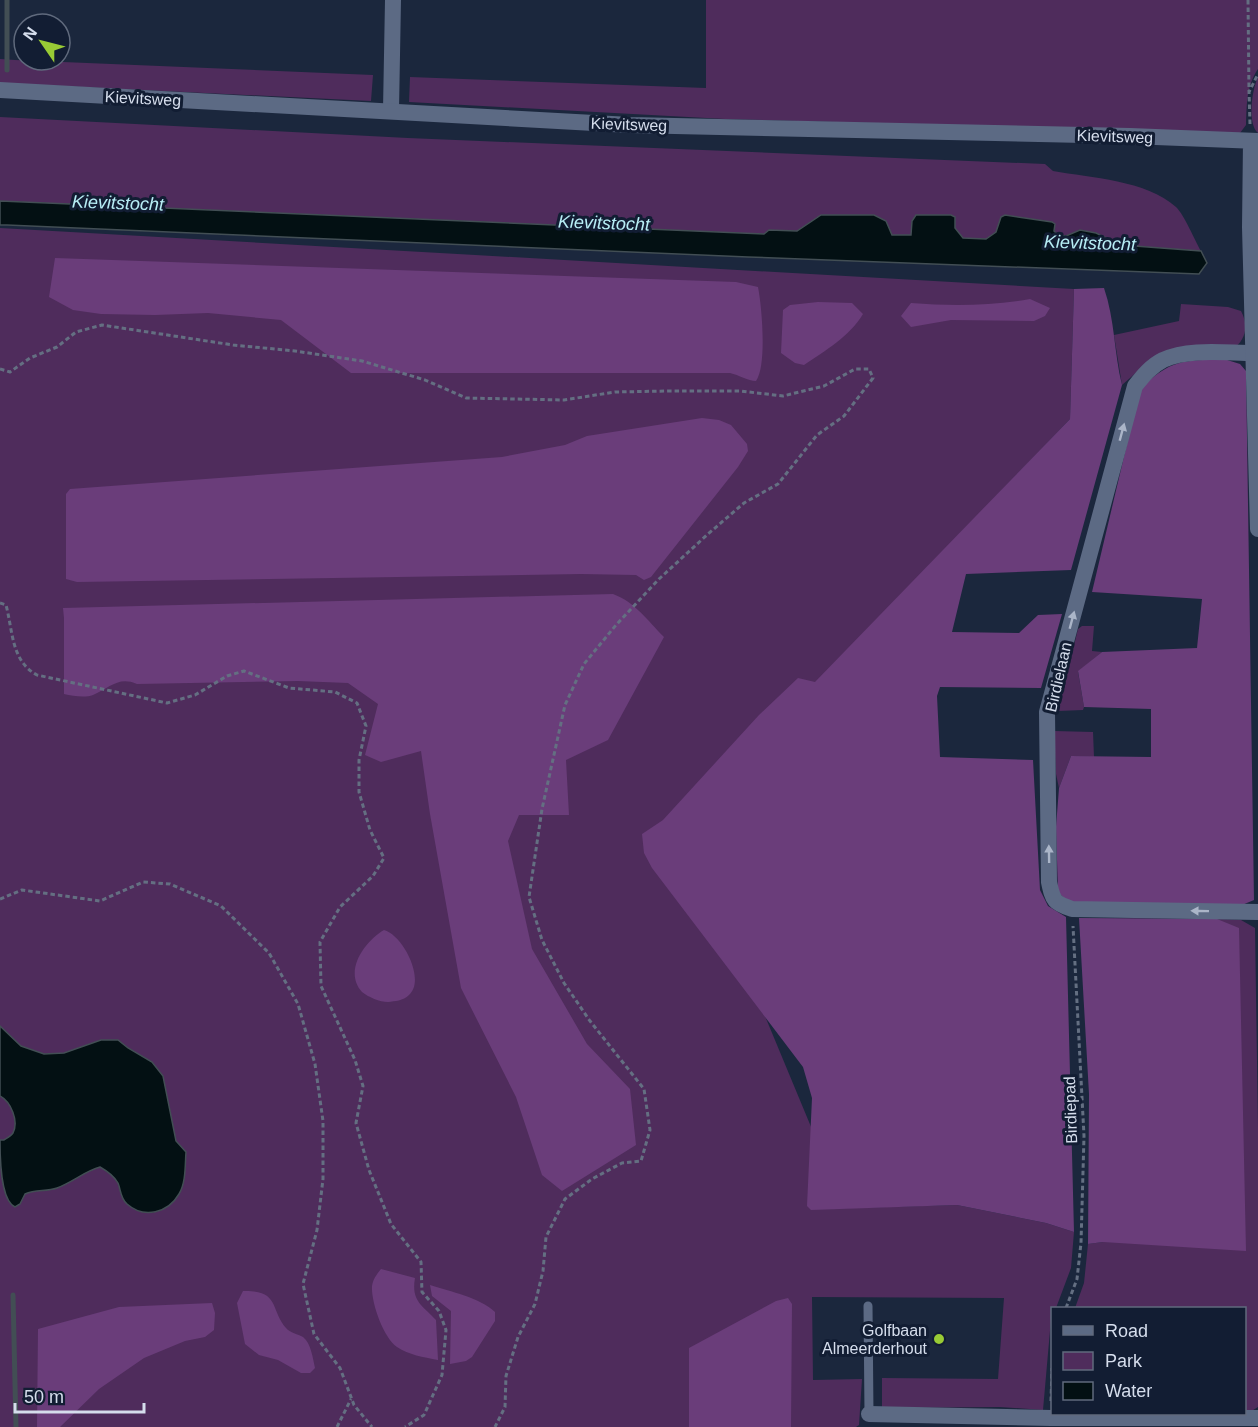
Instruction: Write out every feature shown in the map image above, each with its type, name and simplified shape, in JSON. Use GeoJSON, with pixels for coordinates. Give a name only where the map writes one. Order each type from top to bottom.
{"type":"FeatureCollection","features":[{"type":"Feature","properties":{"kind":"street"},"geometry":{"type":"LineString","coordinates":[[391,110],[393,0]]}},
{"type":"Feature","properties":{"kind":"street","name":"Kievitsweg"},"geometry":{"type":"LineString","coordinates":[[0,90],[630,125],[1255,141]]}},
{"type":"Feature","properties":{"kind":"street"},"geometry":{"type":"LineString","coordinates":[[1255,141],[1250,228],[1256,353],[1258,529]]}},
{"type":"Feature","properties":{"kind":"street","name":"Birdielaan"},"geometry":{"type":"LineString","coordinates":[[1072,909],[1058,904],[1052,897],[1049,882],[1047,712],[1135,386],[1147,372],[1163,360],[1185,354],[1256,353]]}},
{"type":"Feature","properties":{"kind":"street"},"geometry":{"type":"LineString","coordinates":[[1072,909],[1258,912]]}},
{"type":"Feature","properties":{"kind":"street"},"geometry":{"type":"LineString","coordinates":[[869,1414],[934,1422],[1258,1418]]}},
{"type":"Feature","properties":{"kind":"lane"},"geometry":{"type":"LineString","coordinates":[[868,1306],[869,1414]]}},
{"type":"Feature","properties":{"kind":"path"},"geometry":{"type":"LineString","coordinates":[[1248,0],[1249,92],[1255,141]]}},
{"type":"Feature","properties":{"kind":"path"},"geometry":{"type":"LineString","coordinates":[[1249,92],[1258,74]]}},
{"type":"Feature","properties":{"kind":"path"},"geometry":{"type":"LineString","coordinates":[[0,369],[10,372],[30,358],[57,347],[76,332],[102,325],[233,345],[362,360],[425,380],[466,398],[564,400],[615,392],[669,391],[740,391],[783,396],[824,386],[855,369],[869,369],[873,378],[844,416],[817,435],[778,484],[744,503],[715,528],[659,579],[616,625],[584,664],[565,705],[542,808],[528,897],[542,940],[564,983],[590,1021],[644,1089],[650,1130],[641,1161],[622,1163],[592,1179],[565,1199],[546,1237],[543,1271],[535,1304],[518,1337],[506,1376],[505,1407],[495,1427]]}},
{"type":"Feature","properties":{"kind":"path"},"geometry":{"type":"LineString","coordinates":[[0,603],[6,605],[16,653],[28,670],[37,675],[167,703],[195,695],[227,676],[244,671],[289,688],[335,692],[357,703],[366,726],[359,760],[359,792],[370,830],[384,858],[374,876],[340,907],[320,942],[321,986],[355,1060],[363,1086],[356,1123],[369,1170],[391,1224],[421,1262],[422,1292],[439,1311],[446,1330],[442,1375],[424,1415],[405,1427]]}},
{"type":"Feature","properties":{"kind":"path"},"geometry":{"type":"LineString","coordinates":[[0,899],[22,890],[100,901],[143,882],[170,884],[221,906],[269,953],[298,1004],[315,1064],[323,1122],[324,1179],[317,1230],[303,1284],[314,1334],[340,1368],[351,1400],[372,1427]]}},
{"type":"Feature","properties":{"kind":"path","name":"Birdiepad"},"geometry":{"type":"LineString","coordinates":[[1066,1307],[1077,1279],[1081,1243],[1084,1136],[1072,909]]}},
{"type":"Feature","properties":{"kind":"path"},"geometry":{"type":"LineString","coordinates":[[337,1427],[351,1400]]}},
{"type":"Feature","properties":{"kind":"green space"},"geometry":{"type":"Polygon","coordinates":[[[706,0],[1258,0],[1258,69],[1249,89],[1246,125],[1240,133],[725,119],[409,102],[410,77],[706,88],[706,0]]]}},
{"type":"Feature","properties":{"kind":"green space"},"geometry":{"type":"Polygon","coordinates":[[[0,59],[12,60],[12,72],[72,72],[72,62],[373,75],[371,101],[0,83],[0,59]]]}},
{"type":"Feature","properties":{"kind":"green space"},"geometry":{"type":"Polygon","coordinates":[[[1258,77],[1258,133],[1253,122],[1252,98],[1258,77]]]}},
{"type":"Feature","properties":{"kind":"green space"},"geometry":{"type":"Polygon","coordinates":[[[0,117],[408,138],[1045,164],[1053,171],[1118,182],[1164,198],[1179,211],[1201,251],[1121,245],[1113,240],[1080,230],[1061,236],[1055,233],[1052,222],[1005,215],[1001,217],[996,232],[986,239],[963,238],[955,228],[955,217],[951,215],[916,215],[912,221],[912,235],[891,235],[886,222],[821,215],[797,231],[769,230],[765,234],[0,201],[0,117]]]}},
{"type":"Feature","properties":{"kind":"green space"},"geometry":{"type":"Polygon","coordinates":[[[0,228],[1074,289],[1070,419],[801,700],[755,992],[819,1146],[816,1209],[957,1205],[1046,1223],[1074,1232],[1071,1268],[1056,1307],[1051,1307],[1043,1410],[1000,1407],[882,1408],[882,1378],[998,1379],[1004,1298],[812,1297],[813,1380],[862,1379],[859,1425],[856,1427],[0,1427],[0,228]]]}},
{"type":"Feature","properties":{"kind":"green space"},"geometry":{"type":"Polygon","coordinates":[[[1181,304],[1228,307],[1241,311],[1245,322],[1243,337],[1232,350],[1154,357],[1122,385],[1114,335],[1179,321],[1181,304]]]}},
{"type":"Feature","properties":{"kind":"green space"},"geometry":{"type":"Polygon","coordinates":[[[1082,626],[1094,626],[1092,651],[1102,652],[1078,672],[1083,710],[1058,711],[1078,629],[1082,626]]]}},
{"type":"Feature","properties":{"kind":"green space"},"geometry":{"type":"Polygon","coordinates":[[[1054,731],[1093,732],[1094,757],[1071,756],[1059,788],[1056,774],[1054,731]]]}},
{"type":"Feature","properties":{"kind":"green space"},"geometry":{"type":"Polygon","coordinates":[[[1217,919],[1241,920],[1255,928],[1258,1407],[1246,1412],[1246,1307],[1075,1307],[1084,1283],[1088,1244],[1103,1242],[1217,919]]]}},
{"type":"Feature","properties":{"kind":"shaded area"},"geometry":{"type":"Polygon","coordinates":[[[55,258],[736,282],[758,287],[762,322],[762,363],[756,381],[730,373],[351,373],[281,320],[208,313],[101,314],[73,310],[49,297],[55,258]]]}},
{"type":"Feature","properties":{"kind":"shaded area"},"geometry":{"type":"Polygon","coordinates":[[[1104,288],[1122,385],[1071,570],[966,574],[952,632],[1019,633],[1038,615],[1062,614],[1041,688],[940,687],[937,696],[940,757],[1033,760],[1040,890],[1048,906],[1066,917],[1074,1232],[1046,1223],[957,1205],[811,1210],[807,1206],[812,1098],[803,1067],[652,868],[644,853],[642,834],[663,820],[759,715],[798,678],[815,682],[1070,419],[1074,289],[1104,288]]]}},
{"type":"Feature","properties":{"kind":"shaded area"},"geometry":{"type":"Polygon","coordinates":[[[1030,299],[1050,308],[1045,316],[1034,321],[951,320],[911,327],[901,316],[911,303],[971,305],[1030,299]]]}},
{"type":"Feature","properties":{"kind":"shaded area"},"geometry":{"type":"Polygon","coordinates":[[[818,302],[852,303],[863,314],[851,330],[829,348],[804,365],[795,363],[781,353],[783,310],[790,305],[818,302]]]}},
{"type":"Feature","properties":{"kind":"shaded area"},"geometry":{"type":"Polygon","coordinates":[[[1224,359],[1240,364],[1246,371],[1254,900],[1242,905],[1068,902],[1058,892],[1056,827],[1059,788],[1071,756],[1151,757],[1151,709],[1084,707],[1078,671],[1102,652],[1197,648],[1202,599],[1092,592],[1140,389],[1169,367],[1187,361],[1224,359]]]}},
{"type":"Feature","properties":{"kind":"shaded area"},"geometry":{"type":"Polygon","coordinates":[[[702,418],[719,420],[731,425],[747,444],[748,451],[738,467],[651,577],[644,580],[636,575],[581,574],[77,582],[66,579],[66,494],[70,489],[502,457],[565,445],[587,436],[702,418]]]}},
{"type":"Feature","properties":{"kind":"shaded area"},"geometry":{"type":"Polygon","coordinates":[[[613,594],[635,607],[664,637],[608,740],[566,760],[569,815],[519,815],[508,841],[532,949],[587,1044],[630,1089],[636,1145],[562,1191],[542,1175],[516,1097],[461,988],[421,751],[381,762],[365,755],[378,704],[348,683],[298,681],[137,684],[124,681],[90,696],[64,694],[63,608],[613,594]]]}},
{"type":"Feature","properties":{"kind":"shaded area"},"geometry":{"type":"Polygon","coordinates":[[[1079,918],[1217,919],[1239,928],[1246,1251],[1103,1242],[1088,1244],[1089,1094],[1079,918]]]}},
{"type":"Feature","properties":{"kind":"shaded area"},"geometry":{"type":"Polygon","coordinates":[[[384,930],[398,940],[405,949],[414,969],[415,979],[414,988],[407,997],[388,1002],[374,999],[362,992],[355,975],[359,957],[364,949],[384,930]]]}},
{"type":"Feature","properties":{"kind":"shaded area"},"geometry":{"type":"Polygon","coordinates":[[[381,1269],[415,1278],[416,1297],[436,1320],[438,1360],[402,1350],[387,1336],[379,1319],[372,1293],[373,1281],[381,1269]]]}},
{"type":"Feature","properties":{"kind":"shaded area"},"geometry":{"type":"Polygon","coordinates":[[[430,1285],[473,1299],[495,1312],[495,1321],[472,1357],[466,1361],[450,1364],[451,1311],[432,1296],[430,1285]]]}},
{"type":"Feature","properties":{"kind":"shaded area"},"geometry":{"type":"Polygon","coordinates":[[[243,1291],[269,1297],[286,1328],[306,1340],[315,1368],[310,1373],[301,1373],[278,1360],[259,1355],[245,1344],[237,1303],[243,1291]]]}},
{"type":"Feature","properties":{"kind":"shaded area"},"geometry":{"type":"Polygon","coordinates":[[[788,1298],[792,1304],[791,1427],[689,1427],[689,1348],[776,1301],[788,1298]]]}},
{"type":"Feature","properties":{"kind":"shaded area"},"geometry":{"type":"Polygon","coordinates":[[[212,1303],[215,1313],[214,1330],[205,1337],[185,1341],[144,1358],[99,1389],[60,1427],[37,1427],[38,1329],[119,1307],[212,1303]]]}},
{"type":"Feature","properties":{"kind":"water","name":"Kievitstocht"},"geometry":{"type":"Polygon","coordinates":[[[0,201],[764,234],[769,230],[797,231],[821,215],[874,215],[886,221],[892,235],[911,235],[912,221],[916,215],[951,215],[955,217],[955,228],[963,238],[986,239],[996,232],[1001,217],[1005,215],[1052,222],[1055,224],[1054,231],[1058,235],[1066,236],[1080,230],[1096,233],[1121,245],[1201,251],[1207,263],[1199,274],[0,225],[0,201]]]}},
{"type":"Feature","properties":{"kind":"water"},"geometry":{"type":"Polygon","coordinates":[[[0,1026],[21,1046],[44,1054],[64,1053],[101,1040],[118,1040],[152,1062],[163,1076],[176,1141],[186,1152],[183,1185],[169,1206],[155,1212],[134,1209],[123,1199],[114,1178],[100,1167],[57,1188],[25,1194],[20,1204],[15,1207],[10,1203],[2,1177],[0,1140],[12,1134],[15,1123],[11,1107],[0,1096],[0,1026]]]}},
{"type":"Feature","properties":{"kind":"waterway"},"geometry":{"type":"LineString","coordinates":[[7,0],[7,70]]}},
{"type":"Feature","properties":{"kind":"waterway"},"geometry":{"type":"LineString","coordinates":[[13,1295],[16,1427]]}},
{"type":"Feature","properties":{"kind":"place","name":"Golfbaan Almeerderhout"},"geometry":{"type":"Point","coordinates":[939,1339]}}]}
